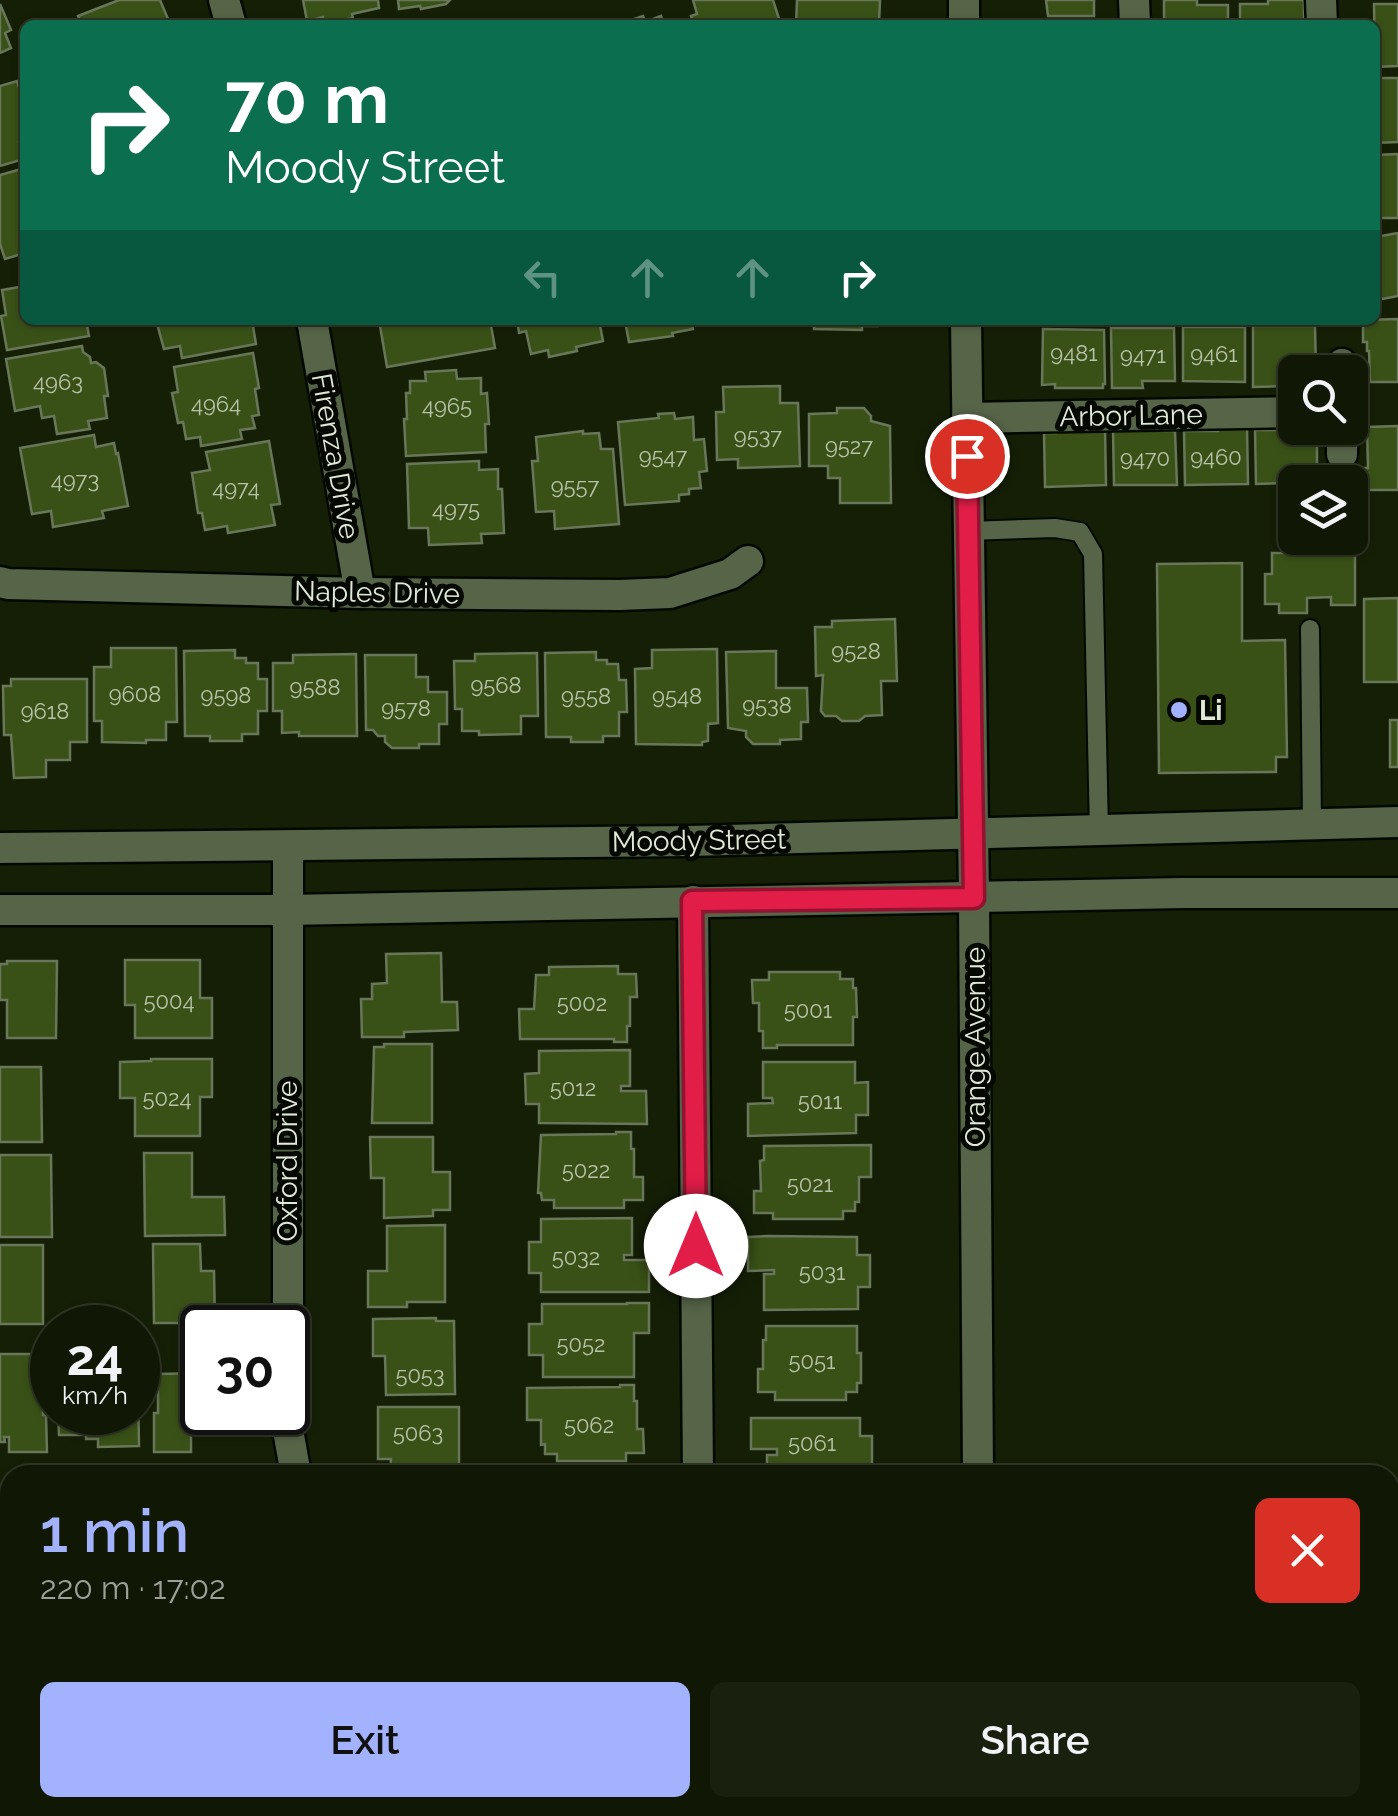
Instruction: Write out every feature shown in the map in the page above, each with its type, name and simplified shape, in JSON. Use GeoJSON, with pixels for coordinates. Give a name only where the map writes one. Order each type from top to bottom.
{"type":"FeatureCollection","features":[{"type":"Feature","properties":{"kind":"main road","name":"Firenza Drive"},"geometry":{"type":"LineString","coordinates":[[313,325],[360,593]]}},
{"type":"Feature","properties":{"kind":"main road","name":"Orange Avenue"},"geometry":{"type":"LineString","coordinates":[[966,325],[978,1465]]}},
{"type":"Feature","properties":{"kind":"main road","name":"Arbor Lane"},"geometry":{"type":"LineString","coordinates":[[966,418],[1278,412]]}},
{"type":"Feature","properties":{"kind":"main road","name":"Naples Drive"},"geometry":{"type":"LineString","coordinates":[[0,582],[360,593],[670,593],[730,574],[748,561]]}},
{"type":"Feature","properties":{"kind":"main road","name":"Moody Street"},"geometry":{"type":"LineString","coordinates":[[0,848],[690,841],[1398,822]]}},
{"type":"Feature","properties":{"kind":"main road","name":"Oxford Drive"},"geometry":{"type":"LineString","coordinates":[[288,846],[288,1430],[294,1465]]}},
{"type":"Feature","properties":{"kind":"main road"},"geometry":{"type":"LineString","coordinates":[[0,910],[286,910],[1182,893],[1398,894]]}},
{"type":"Feature","properties":{"kind":"main road"},"geometry":{"type":"LineString","coordinates":[[692,901],[698,1465]]}},
{"type":"Feature","properties":{"kind":"lane"},"geometry":{"type":"LineString","coordinates":[[968,531],[1055,528],[1080,532],[1094,554],[1099,832]]}},
{"type":"Feature","properties":{"kind":"lane"},"geometry":{"type":"LineString","coordinates":[[1310,629],[1312,824]]}},
{"type":"Feature","properties":{"kind":"building"},"geometry":{"type":"Polygon","coordinates":[[[119,0],[160,0],[168,19],[80,20],[78,16],[119,0]]]}},
{"type":"Feature","properties":{"kind":"building"},"geometry":{"type":"Polygon","coordinates":[[[303,0],[378,0],[379,8],[352,14],[353,18],[307,20],[303,0]]]}},
{"type":"Feature","properties":{"kind":"building"},"geometry":{"type":"Polygon","coordinates":[[[398,0],[450,0],[421,9],[399,9],[398,0]]]}},
{"type":"Feature","properties":{"kind":"building"},"geometry":{"type":"Polygon","coordinates":[[[693,0],[773,0],[779,20],[692,20],[691,16],[697,14],[693,0]]]}},
{"type":"Feature","properties":{"kind":"building"},"geometry":{"type":"Polygon","coordinates":[[[797,0],[880,0],[879,20],[796,20],[797,0]]]}},
{"type":"Feature","properties":{"kind":"building"},"geometry":{"type":"Polygon","coordinates":[[[1046,0],[1094,0],[1094,16],[1048,16],[1046,0]]]}},
{"type":"Feature","properties":{"kind":"building"},"geometry":{"type":"Polygon","coordinates":[[[1164,0],[1228,5],[1228,20],[1164,20],[1164,0]]]}},
{"type":"Feature","properties":{"kind":"building"},"geometry":{"type":"Polygon","coordinates":[[[1268,0],[1304,0],[1304,20],[1240,20],[1240,4],[1268,4],[1268,0]]]}},
{"type":"Feature","properties":{"kind":"building"},"geometry":{"type":"Polygon","coordinates":[[[0,4],[11,30],[5,33],[11,48],[0,53],[0,4]]]}},
{"type":"Feature","properties":{"kind":"building"},"geometry":{"type":"Polygon","coordinates":[[[1374,4],[1398,4],[1398,66],[1380,67],[1380,20],[1374,20],[1374,4]]]}},
{"type":"Feature","properties":{"kind":"building"},"geometry":{"type":"Polygon","coordinates":[[[1380,78],[1398,78],[1398,142],[1380,143],[1380,78]]]}},
{"type":"Feature","properties":{"kind":"building"},"geometry":{"type":"Polygon","coordinates":[[[17,81],[20,91],[20,160],[0,166],[0,86],[17,81]]]}},
{"type":"Feature","properties":{"kind":"building"},"geometry":{"type":"Polygon","coordinates":[[[1398,154],[1398,218],[1380,218],[1380,155],[1398,154]]]}},
{"type":"Feature","properties":{"kind":"building"},"geometry":{"type":"Polygon","coordinates":[[[20,169],[20,254],[5,259],[0,244],[0,175],[20,169]]]}},
{"type":"Feature","properties":{"kind":"building"},"geometry":{"type":"Polygon","coordinates":[[[1398,233],[1398,296],[1380,299],[1380,236],[1398,233]]]}},
{"type":"Feature","properties":{"kind":"building"},"geometry":{"type":"Polygon","coordinates":[[[20,287],[20,325],[87,325],[89,336],[7,350],[1,316],[6,315],[2,290],[20,287]]]}},
{"type":"Feature","properties":{"kind":"building"},"geometry":{"type":"Polygon","coordinates":[[[1398,319],[1398,382],[1370,382],[1363,325],[1380,325],[1380,320],[1398,319]]]}},
{"type":"Feature","properties":{"kind":"building"},"geometry":{"type":"Polygon","coordinates":[[[157,325],[253,325],[256,344],[182,358],[180,346],[164,349],[157,325]]]}},
{"type":"Feature","properties":{"kind":"building"},"geometry":{"type":"Polygon","coordinates":[[[380,325],[491,325],[495,348],[387,367],[380,325]]]}},
{"type":"Feature","properties":{"kind":"building"},"geometry":{"type":"Polygon","coordinates":[[[518,325],[600,325],[603,341],[549,357],[548,350],[531,354],[526,331],[519,333],[518,325]]]}},
{"type":"Feature","properties":{"kind":"building"},"geometry":{"type":"Polygon","coordinates":[[[626,325],[692,325],[693,329],[672,333],[673,336],[629,342],[626,325]]]}},
{"type":"Feature","properties":{"kind":"building"},"geometry":{"type":"Polygon","coordinates":[[[814,325],[878,325],[862,326],[862,330],[814,329],[814,325]]]}},
{"type":"Feature","properties":{"kind":"building"},"geometry":{"type":"Polygon","coordinates":[[[1253,326],[1315,326],[1316,355],[1278,355],[1278,386],[1253,387],[1253,326]]]}},
{"type":"Feature","properties":{"kind":"building"},"geometry":{"type":"Polygon","coordinates":[[[1183,327],[1245,327],[1245,382],[1183,381],[1183,327]]]}},
{"type":"Feature","properties":{"kind":"building"},"geometry":{"type":"Polygon","coordinates":[[[1111,328],[1174,328],[1175,381],[1142,381],[1143,388],[1112,388],[1111,328]]]}},
{"type":"Feature","properties":{"kind":"building"},"geometry":{"type":"Polygon","coordinates":[[[1043,329],[1104,330],[1103,388],[1042,385],[1043,329]]]}},
{"type":"Feature","properties":{"kind":"building"},"geometry":{"type":"Polygon","coordinates":[[[82,346],[91,363],[104,368],[107,418],[88,421],[90,429],[57,434],[54,416],[42,418],[40,406],[15,411],[6,359],[82,346]]]}},
{"type":"Feature","properties":{"kind":"building"},"geometry":{"type":"Polygon","coordinates":[[[253,353],[259,388],[255,389],[259,415],[252,416],[255,428],[240,430],[242,439],[201,446],[200,437],[186,439],[172,393],[178,392],[174,367],[253,353]]]}},
{"type":"Feature","properties":{"kind":"building"},"geometry":{"type":"Polygon","coordinates":[[[456,370],[457,379],[481,378],[481,394],[487,393],[486,452],[406,456],[404,419],[410,381],[426,381],[425,372],[456,370]]]}},
{"type":"Feature","properties":{"kind":"building"},"geometry":{"type":"Polygon","coordinates":[[[780,386],[780,403],[798,403],[800,466],[738,468],[738,459],[717,460],[716,412],[724,412],[723,387],[780,386]]]}},
{"type":"Feature","properties":{"kind":"building"},"geometry":{"type":"Polygon","coordinates":[[[837,408],[864,408],[871,421],[890,426],[891,503],[840,503],[840,478],[828,478],[828,466],[809,466],[809,414],[837,413],[837,408]]]}},
{"type":"Feature","properties":{"kind":"building"},"geometry":{"type":"Polygon","coordinates":[[[674,413],[675,419],[693,417],[694,440],[704,439],[707,471],[699,472],[701,488],[689,489],[689,494],[679,495],[679,501],[625,505],[618,422],[674,413]]]}},
{"type":"Feature","properties":{"kind":"building"},"geometry":{"type":"Polygon","coordinates":[[[1247,424],[1248,484],[1185,485],[1184,431],[1218,431],[1218,425],[1247,424]]]}},
{"type":"Feature","properties":{"kind":"building"},"geometry":{"type":"Polygon","coordinates":[[[1398,426],[1398,490],[1368,490],[1368,427],[1398,426]]]}},
{"type":"Feature","properties":{"kind":"building"},"geometry":{"type":"Polygon","coordinates":[[[1056,427],[1105,427],[1106,485],[1045,487],[1044,433],[1056,433],[1056,427]]]}},
{"type":"Feature","properties":{"kind":"building"},"geometry":{"type":"Polygon","coordinates":[[[1113,430],[1175,431],[1177,485],[1114,485],[1113,430]]]}},
{"type":"Feature","properties":{"kind":"building"},"geometry":{"type":"Polygon","coordinates":[[[1255,430],[1278,430],[1278,445],[1317,445],[1317,465],[1278,465],[1278,483],[1256,484],[1255,430]]]}},
{"type":"Feature","properties":{"kind":"building"},"geometry":{"type":"Polygon","coordinates":[[[583,431],[599,433],[601,449],[613,449],[619,524],[555,529],[554,511],[536,512],[532,461],[538,461],[536,437],[583,431]]]}},
{"type":"Feature","properties":{"kind":"building"},"geometry":{"type":"Polygon","coordinates":[[[94,435],[96,447],[114,443],[128,506],[102,511],[104,518],[53,527],[51,511],[32,514],[20,448],[94,435]]]}},
{"type":"Feature","properties":{"kind":"building"},"geometry":{"type":"Polygon","coordinates":[[[269,441],[280,504],[271,505],[275,525],[228,533],[227,526],[205,530],[202,513],[198,513],[192,473],[210,470],[206,452],[269,441]]]}},
{"type":"Feature","properties":{"kind":"building"},"geometry":{"type":"Polygon","coordinates":[[[479,461],[479,470],[498,469],[504,533],[481,534],[482,543],[429,545],[428,528],[409,528],[407,464],[479,461]]]}},
{"type":"Feature","properties":{"kind":"building"},"geometry":{"type":"Polygon","coordinates":[[[1272,553],[1355,555],[1355,605],[1331,605],[1331,597],[1307,598],[1307,613],[1279,613],[1279,604],[1265,604],[1265,574],[1272,574],[1272,553]]]}},
{"type":"Feature","properties":{"kind":"building"},"geometry":{"type":"Polygon","coordinates":[[[1242,563],[1242,641],[1285,640],[1287,757],[1276,757],[1276,772],[1159,773],[1157,564],[1242,563]]]}},
{"type":"Feature","properties":{"kind":"building"},"geometry":{"type":"Polygon","coordinates":[[[1398,598],[1398,682],[1364,682],[1364,599],[1398,598]]]}},
{"type":"Feature","properties":{"kind":"building"},"geometry":{"type":"Polygon","coordinates":[[[895,619],[897,681],[881,681],[882,715],[865,716],[859,721],[825,716],[821,711],[823,675],[816,676],[815,627],[832,627],[832,621],[895,619]]]}},
{"type":"Feature","properties":{"kind":"building"},"geometry":{"type":"Polygon","coordinates":[[[111,648],[176,648],[177,722],[166,722],[166,740],[102,742],[102,721],[94,721],[94,667],[111,667],[111,648]]]}},
{"type":"Feature","properties":{"kind":"building"},"geometry":{"type":"Polygon","coordinates":[[[717,649],[718,723],[708,724],[708,741],[702,745],[636,744],[635,669],[652,668],[652,650],[717,649]]]}},
{"type":"Feature","properties":{"kind":"building"},"geometry":{"type":"Polygon","coordinates":[[[235,650],[235,658],[258,663],[258,679],[267,679],[267,711],[258,711],[258,734],[242,734],[242,741],[185,736],[184,651],[235,650]]]}},
{"type":"Feature","properties":{"kind":"building"},"geometry":{"type":"Polygon","coordinates":[[[776,651],[776,688],[807,688],[808,722],[801,722],[801,739],[753,744],[746,731],[728,728],[726,652],[776,651]]]}},
{"type":"Feature","properties":{"kind":"building"},"geometry":{"type":"Polygon","coordinates":[[[596,652],[596,660],[618,664],[619,680],[626,680],[627,712],[619,712],[619,736],[603,736],[603,742],[546,737],[545,653],[596,652]]]}},
{"type":"Feature","properties":{"kind":"building"},"geometry":{"type":"Polygon","coordinates":[[[537,653],[538,716],[521,716],[521,734],[479,735],[479,731],[462,731],[462,709],[455,709],[454,661],[475,661],[475,654],[537,653]]]}},
{"type":"Feature","properties":{"kind":"building"},"geometry":{"type":"Polygon","coordinates":[[[356,654],[357,736],[282,733],[282,711],[273,711],[273,663],[293,663],[293,655],[356,654]]]}},
{"type":"Feature","properties":{"kind":"building"},"geometry":{"type":"Polygon","coordinates":[[[365,655],[416,655],[416,677],[428,677],[428,692],[447,692],[447,724],[439,724],[439,744],[392,748],[385,742],[385,736],[366,730],[365,655]]]}},
{"type":"Feature","properties":{"kind":"building"},"geometry":{"type":"Polygon","coordinates":[[[11,679],[87,679],[87,742],[70,742],[70,760],[46,760],[46,777],[14,778],[11,735],[4,735],[3,686],[11,686],[11,679]]]}},
{"type":"Feature","properties":{"kind":"building"},"geometry":{"type":"Polygon","coordinates":[[[1390,720],[1398,720],[1398,767],[1390,767],[1390,720]]]}},
{"type":"Feature","properties":{"kind":"building"},"geometry":{"type":"Polygon","coordinates":[[[441,953],[442,1002],[457,1002],[458,1030],[404,1032],[404,1037],[362,1037],[361,999],[372,999],[372,984],[387,983],[386,954],[441,953]]]}},
{"type":"Feature","properties":{"kind":"building"},"geometry":{"type":"Polygon","coordinates":[[[125,960],[200,960],[200,998],[212,998],[212,1038],[135,1038],[135,1005],[125,1005],[125,960]]]}},
{"type":"Feature","properties":{"kind":"building"},"geometry":{"type":"Polygon","coordinates":[[[57,961],[56,1038],[7,1038],[7,1000],[0,1000],[0,964],[57,961]]]}},
{"type":"Feature","properties":{"kind":"building"},"geometry":{"type":"Polygon","coordinates":[[[618,966],[618,974],[636,974],[637,997],[630,997],[627,1042],[520,1039],[519,1009],[534,1009],[536,975],[549,975],[549,967],[618,966]]]}},
{"type":"Feature","properties":{"kind":"building"},"geometry":{"type":"Polygon","coordinates":[[[769,972],[840,972],[840,979],[853,979],[857,1017],[853,1017],[853,1045],[763,1048],[759,1003],[753,1003],[752,980],[769,980],[769,972]]]}},
{"type":"Feature","properties":{"kind":"building"},"geometry":{"type":"Polygon","coordinates":[[[432,1044],[432,1123],[372,1123],[374,1047],[432,1044]]]}},
{"type":"Feature","properties":{"kind":"building"},"geometry":{"type":"Polygon","coordinates":[[[630,1050],[630,1086],[621,1086],[621,1091],[646,1091],[647,1124],[539,1123],[539,1104],[526,1104],[525,1074],[539,1073],[539,1051],[630,1050]]]}},
{"type":"Feature","properties":{"kind":"building"},"geometry":{"type":"Polygon","coordinates":[[[212,1059],[212,1097],[200,1097],[200,1136],[135,1136],[135,1098],[120,1098],[120,1062],[212,1059]]]}},
{"type":"Feature","properties":{"kind":"building"},"geometry":{"type":"Polygon","coordinates":[[[763,1062],[855,1062],[855,1083],[868,1082],[868,1115],[856,1115],[856,1133],[748,1136],[748,1104],[773,1103],[772,1098],[763,1098],[763,1062]]]}},
{"type":"Feature","properties":{"kind":"building"},"geometry":{"type":"Polygon","coordinates":[[[0,1067],[41,1067],[42,1142],[0,1142],[0,1067]]]}},
{"type":"Feature","properties":{"kind":"building"},"geometry":{"type":"Polygon","coordinates":[[[631,1132],[634,1177],[643,1177],[643,1200],[624,1200],[624,1208],[554,1208],[554,1200],[542,1200],[538,1193],[541,1135],[631,1132]]]}},
{"type":"Feature","properties":{"kind":"building"},"geometry":{"type":"Polygon","coordinates":[[[370,1137],[433,1137],[433,1172],[450,1172],[450,1210],[433,1210],[433,1216],[384,1218],[384,1178],[371,1178],[370,1137]]]}},
{"type":"Feature","properties":{"kind":"building"},"geometry":{"type":"Polygon","coordinates":[[[871,1145],[871,1177],[859,1177],[859,1202],[855,1202],[855,1211],[843,1211],[843,1219],[773,1219],[773,1213],[754,1213],[754,1191],[761,1191],[764,1146],[871,1145]]]}},
{"type":"Feature","properties":{"kind":"building"},"geometry":{"type":"Polygon","coordinates":[[[144,1153],[192,1153],[192,1197],[224,1197],[225,1235],[145,1236],[144,1153]]]}},
{"type":"Feature","properties":{"kind":"building"},"geometry":{"type":"Polygon","coordinates":[[[0,1155],[51,1155],[52,1237],[0,1237],[0,1155]]]}},
{"type":"Feature","properties":{"kind":"building"},"geometry":{"type":"Polygon","coordinates":[[[632,1218],[632,1255],[624,1255],[624,1260],[649,1260],[649,1292],[541,1292],[541,1273],[529,1273],[529,1242],[541,1242],[541,1219],[632,1218]]]}},
{"type":"Feature","properties":{"kind":"building"},"geometry":{"type":"Polygon","coordinates":[[[445,1225],[445,1302],[368,1307],[368,1271],[387,1271],[387,1226],[445,1225]]]}},
{"type":"Feature","properties":{"kind":"building"},"geometry":{"type":"Polygon","coordinates":[[[748,1237],[857,1237],[857,1255],[870,1255],[870,1287],[858,1287],[858,1309],[764,1310],[764,1274],[774,1274],[774,1270],[748,1271],[748,1237]]]}},
{"type":"Feature","properties":{"kind":"building"},"geometry":{"type":"Polygon","coordinates":[[[153,1244],[200,1244],[201,1271],[214,1271],[215,1305],[180,1305],[180,1323],[160,1323],[160,1305],[154,1305],[153,1244]]]}},
{"type":"Feature","properties":{"kind":"building"},"geometry":{"type":"Polygon","coordinates":[[[0,1245],[43,1245],[43,1305],[30,1305],[30,1324],[0,1324],[0,1245]]]}},
{"type":"Feature","properties":{"kind":"building"},"geometry":{"type":"Polygon","coordinates":[[[649,1303],[649,1333],[634,1333],[634,1377],[543,1377],[543,1355],[529,1355],[529,1324],[542,1324],[542,1304],[649,1303]]]}},
{"type":"Feature","properties":{"kind":"building"},"geometry":{"type":"Polygon","coordinates":[[[373,1319],[454,1321],[455,1394],[386,1395],[385,1356],[373,1356],[373,1319]]]}},
{"type":"Feature","properties":{"kind":"building"},"geometry":{"type":"Polygon","coordinates":[[[766,1326],[857,1326],[861,1383],[857,1383],[857,1392],[846,1392],[846,1400],[775,1400],[775,1392],[758,1392],[766,1326]]]}},
{"type":"Feature","properties":{"kind":"building"},"geometry":{"type":"Polygon","coordinates":[[[0,1354],[30,1354],[30,1435],[47,1435],[47,1452],[9,1452],[9,1437],[0,1442],[0,1354]]]}},
{"type":"Feature","properties":{"kind":"building"},"geometry":{"type":"Polygon","coordinates":[[[160,1374],[180,1374],[180,1435],[191,1435],[191,1452],[154,1452],[154,1435],[160,1435],[160,1374]]]}},
{"type":"Feature","properties":{"kind":"building"},"geometry":{"type":"Polygon","coordinates":[[[634,1385],[637,1429],[643,1429],[644,1453],[626,1453],[626,1461],[557,1461],[557,1454],[545,1454],[541,1420],[527,1420],[527,1388],[634,1385]]]}},
{"type":"Feature","properties":{"kind":"building"},"geometry":{"type":"Polygon","coordinates":[[[378,1407],[459,1407],[459,1465],[391,1465],[391,1459],[378,1459],[378,1407]]]}},
{"type":"Feature","properties":{"kind":"building"},"geometry":{"type":"Polygon","coordinates":[[[751,1418],[860,1418],[860,1436],[872,1436],[872,1465],[767,1465],[767,1455],[777,1455],[777,1449],[751,1449],[751,1418]]]}},
{"type":"Feature","properties":{"kind":"building"},"geometry":{"type":"Polygon","coordinates":[[[86,1435],[139,1435],[139,1446],[98,1447],[98,1439],[86,1439],[86,1435]]]}},
{"type":"Feature","properties":{"kind":"place","name":"Li"},"geometry":{"type":"Point","coordinates":[1179,710]}},
{"type":"Feature","properties":{"kind":"route"},"geometry":{"type":"LineString","coordinates":[[696,1246],[692,901],[974,898],[967,456]]}}]}
